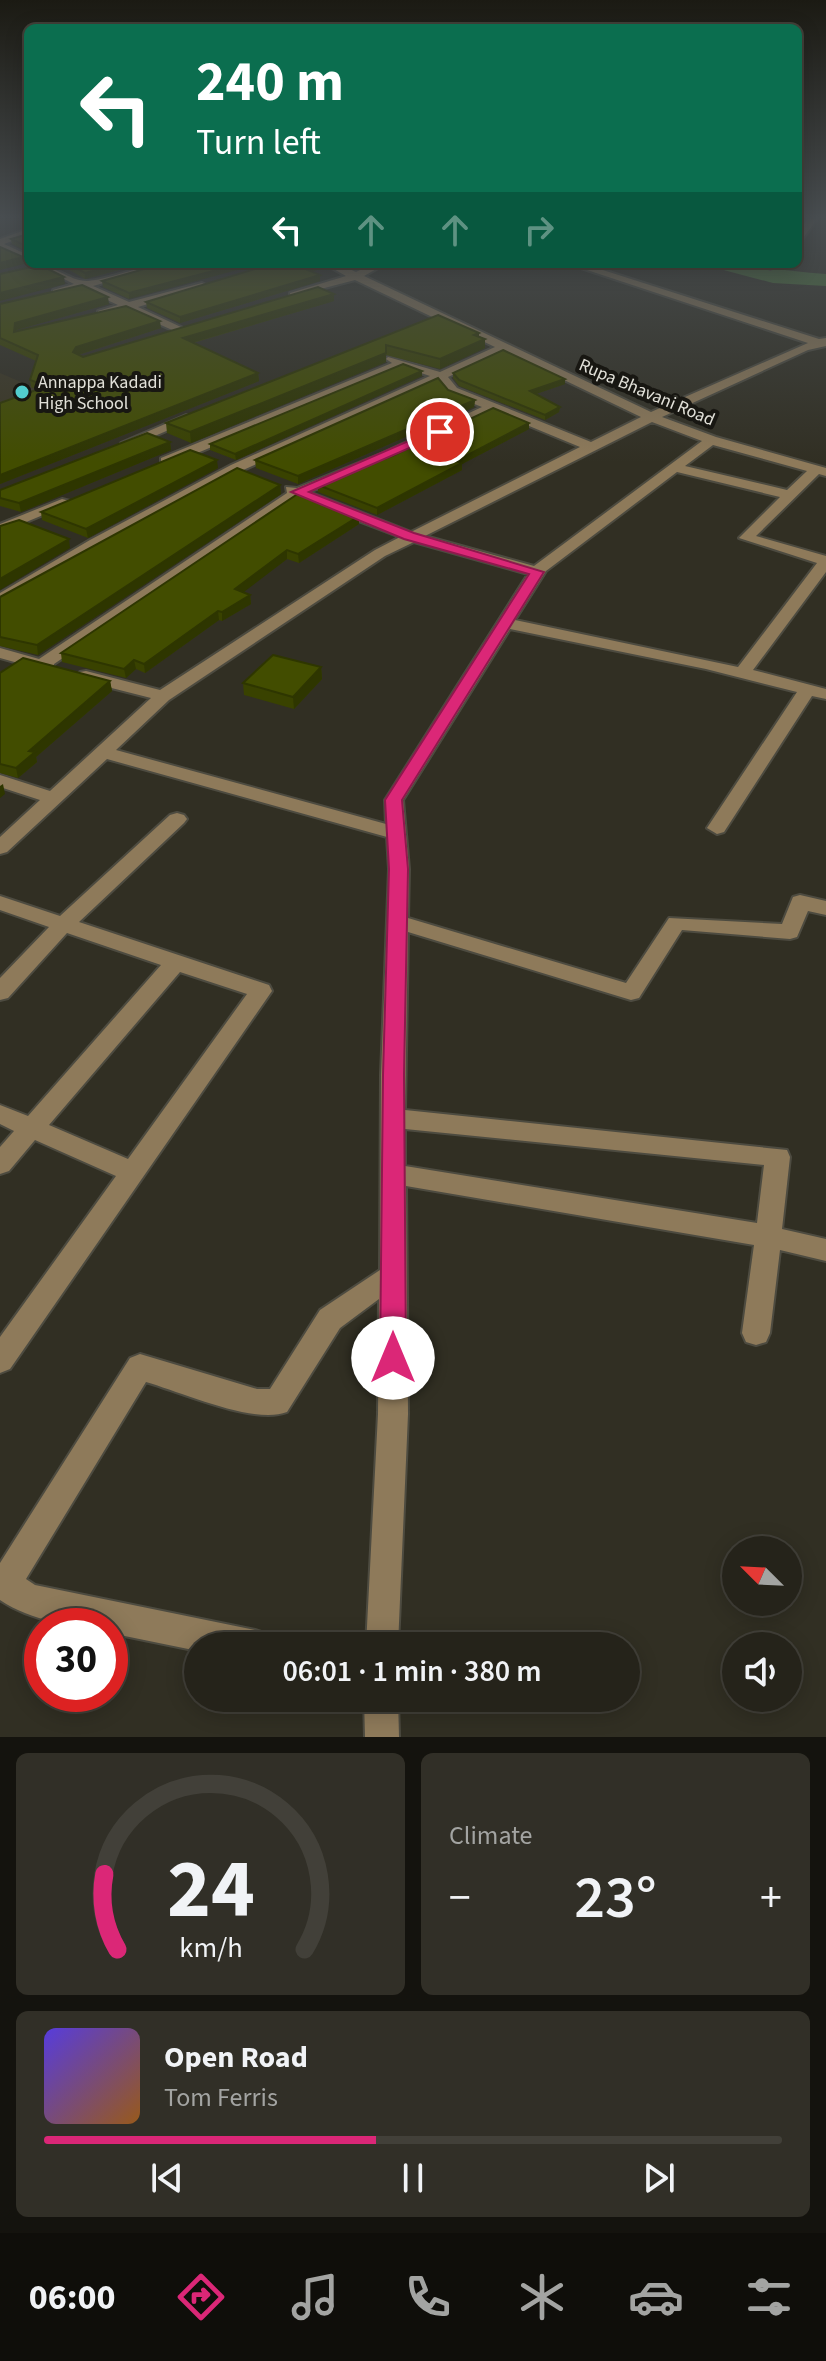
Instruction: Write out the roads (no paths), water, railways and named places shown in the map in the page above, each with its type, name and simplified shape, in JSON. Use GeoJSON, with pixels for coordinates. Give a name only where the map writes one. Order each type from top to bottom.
{"type":"FeatureCollection","features":[{"type":"Feature","properties":{"kind":"street"},"geometry":{"type":"LineString","coordinates":[[116,300],[179,330]]}},
{"type":"Feature","properties":{"kind":"street"},"geometry":{"type":"LineString","coordinates":[[82,318],[150,300]]}},
{"type":"Feature","properties":{"kind":"street","name":"Rupa Bhavani Road"},"geometry":{"type":"LineString","coordinates":[[407,300],[651,417],[711,440],[821,470]]}},
{"type":"Feature","properties":{"kind":"street"},"geometry":{"type":"LineString","coordinates":[[688,300],[824,343]]}},
{"type":"Feature","properties":{"kind":"street"},"geometry":{"type":"LineString","coordinates":[[428,322],[441,316]]}},
{"type":"Feature","properties":{"kind":"street"},"geometry":{"type":"LineString","coordinates":[[166,334],[194,325]]}},
{"type":"Feature","properties":{"kind":"street"},"geometry":{"type":"LineString","coordinates":[[0,848],[163,696],[409,536],[651,417],[824,343]]}},
{"type":"Feature","properties":{"kind":"street"},"geometry":{"type":"LineString","coordinates":[[0,600],[82,544],[229,465],[505,347]]}},
{"type":"Feature","properties":{"kind":"street"},"geometry":{"type":"LineString","coordinates":[[375,354],[441,376],[453,391],[591,447]]}},
{"type":"Feature","properties":{"kind":"street"},"geometry":{"type":"LineString","coordinates":[[149,468],[402,363]]}},
{"type":"Feature","properties":{"kind":"street"},"geometry":{"type":"LineString","coordinates":[[42,664],[298,492],[388,456],[492,407]]}},
{"type":"Feature","properties":{"kind":"street"},"geometry":{"type":"LineString","coordinates":[[109,450],[198,415]]}},
{"type":"Feature","properties":{"kind":"street"},"geometry":{"type":"LineString","coordinates":[[150,434],[206,456]]}},
{"type":"Feature","properties":{"kind":"street"},"geometry":{"type":"LineString","coordinates":[[383,1632],[393,1414],[393,1118],[397,922],[394,800],[537,572],[711,440]]}},
{"type":"Feature","properties":{"kind":"street"},"geometry":{"type":"LineString","coordinates":[[229,465],[409,536],[537,572]]}},
{"type":"Feature","properties":{"kind":"street"},"geometry":{"type":"LineString","coordinates":[[672,467],[790,495]]}},
{"type":"Feature","properties":{"kind":"street"},"geometry":{"type":"LineString","coordinates":[[742,673],[826,562],[746,538],[821,470]]}},
{"type":"Feature","properties":{"kind":"street"},"geometry":{"type":"LineString","coordinates":[[0,529],[78,497]]}},
{"type":"Feature","properties":{"kind":"street"},"geometry":{"type":"LineString","coordinates":[[0,512],[48,531]]}},
{"type":"Feature","properties":{"kind":"street"},"geometry":{"type":"LineString","coordinates":[[505,623],[826,694]]}},
{"type":"Feature","properties":{"kind":"street"},"geometry":{"type":"LineString","coordinates":[[0,653],[163,696]]}},
{"type":"Feature","properties":{"kind":"street"},"geometry":{"type":"LineString","coordinates":[[0,676],[21,658]]}},
{"type":"Feature","properties":{"kind":"street"},"geometry":{"type":"LineString","coordinates":[[717,828],[807,690]]}},
{"type":"Feature","properties":{"kind":"street"},"geometry":{"type":"LineString","coordinates":[[103,752],[396,833]]}},
{"type":"Feature","properties":{"kind":"street"},"geometry":{"type":"LineString","coordinates":[[0,781],[54,798]]}},
{"type":"Feature","properties":{"kind":"street"},"geometry":{"type":"LineString","coordinates":[[0,992],[64,924],[177,819]]}},
{"type":"Feature","properties":{"kind":"street"},"geometry":{"type":"LineString","coordinates":[[397,922],[631,992],[676,923],[790,932],[800,902],[826,908]]}},
{"type":"Feature","properties":{"kind":"street"},"geometry":{"type":"LineString","coordinates":[[0,903],[261,991],[0,1360]]}},
{"type":"Feature","properties":{"kind":"street"},"geometry":{"type":"LineString","coordinates":[[0,1164],[176,962]]}},
{"type":"Feature","properties":{"kind":"street"},"geometry":{"type":"LineString","coordinates":[[0,1114],[133,1172]]}},
{"type":"Feature","properties":{"kind":"street"},"geometry":{"type":"LineString","coordinates":[[393,1118],[778,1157],[756,1333]]}},
{"type":"Feature","properties":{"kind":"street"},"geometry":{"type":"LineString","coordinates":[[393,1174],[767,1236],[826,1250]]}},
{"type":"Feature","properties":{"kind":"street"},"geometry":{"type":"LineString","coordinates":[[186,1632],[29,1600],[2,1582],[140,1367],[257,1402],[277,1403],[330,1319],[393,1275]]}},
{"type":"Feature","properties":{"kind":"street"},"geometry":{"type":"LineString","coordinates":[[381,1712],[382,1737]]}},
{"type":"Feature","properties":{"kind":"place","name":"Annappa Kadadi High School"},"geometry":{"type":"Point","coordinates":[22,392]}}]}
